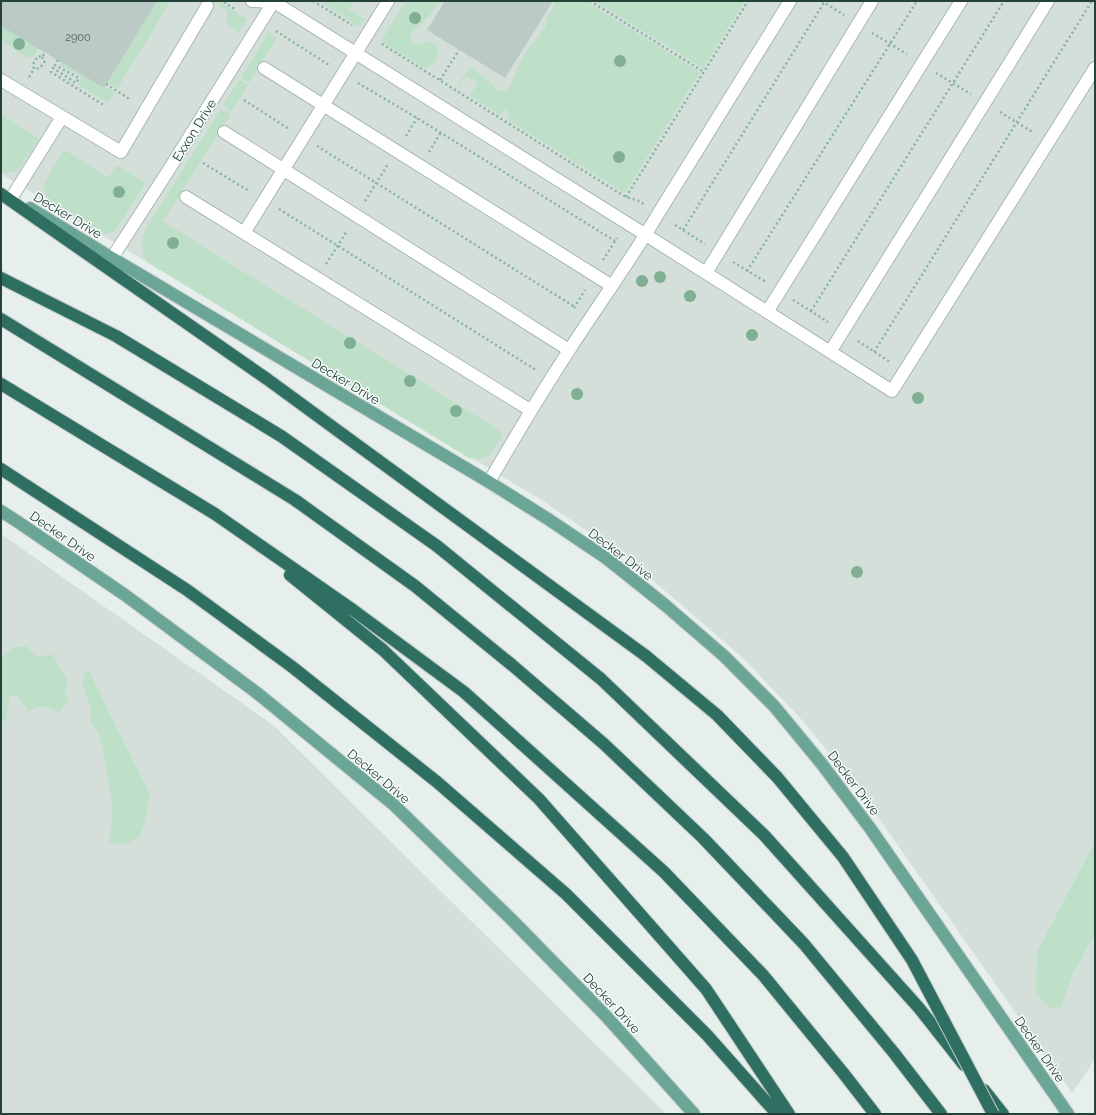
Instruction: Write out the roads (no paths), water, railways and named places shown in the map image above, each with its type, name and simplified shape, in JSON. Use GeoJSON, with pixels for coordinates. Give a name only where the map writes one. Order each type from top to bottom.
{"type":"FeatureCollection","features":[{"type":"Feature","properties":{"kind":"highway"},"geometry":{"type":"LineString","coordinates":[[7,196],[268,379],[646,656],[722,721],[777,777],[843,857],[912,960],[993,1114]]}},
{"type":"Feature","properties":{"kind":"highway"},"geometry":{"type":"LineString","coordinates":[[1,278],[116,336],[281,436],[437,546],[601,679],[765,836],[919,1008],[1003,1114]]}},
{"type":"Feature","properties":{"kind":"highway"},"geometry":{"type":"LineString","coordinates":[[1,319],[295,500],[415,586],[512,665],[604,744],[703,838],[804,944],[894,1053],[941,1114]]}},
{"type":"Feature","properties":{"kind":"highway"},"geometry":{"type":"LineString","coordinates":[[1,384],[215,514],[353,610],[464,692],[664,872],[763,975],[875,1114]]}},
{"type":"Feature","properties":{"kind":"highway"},"geometry":{"type":"LineString","coordinates":[[1,469],[187,590],[292,666],[437,782],[566,894],[707,1035],[777,1114]]}},
{"type":"Feature","properties":{"kind":"highway"},"geometry":{"type":"LineString","coordinates":[[215,514],[382,650],[539,799],[706,989],[789,1114]]}},
{"type":"Feature","properties":{"kind":"main road","name":"Decker Drive"},"geometry":{"type":"LineString","coordinates":[[1,190],[7,196],[489,482],[548,519],[606,558],[665,605],[724,656],[774,706],[821,763],[870,828],[1068,1114]]}},
{"type":"Feature","properties":{"kind":"main road","name":"Decker Drive"},"geometry":{"type":"LineString","coordinates":[[1,511],[125,595],[257,693],[393,804],[512,920],[605,1015],[694,1114]]}},
{"type":"Feature","properties":{"kind":"lane"},"geometry":{"type":"LineString","coordinates":[[252,1],[274,1],[892,392],[1095,68]]}},
{"type":"Feature","properties":{"kind":"lane","name":"Exxon Drive"},"geometry":{"type":"LineString","coordinates":[[112,258],[274,1]]}},
{"type":"Feature","properties":{"kind":"lane"},"geometry":{"type":"LineString","coordinates":[[244,232],[388,1]]}},
{"type":"Feature","properties":{"kind":"lane"},"geometry":{"type":"LineString","coordinates":[[489,482],[530,410],[646,235],[666,200],[790,1]]}},
{"type":"Feature","properties":{"kind":"lane"},"geometry":{"type":"LineString","coordinates":[[706,273],[872,1]]}},
{"type":"Feature","properties":{"kind":"lane"},"geometry":{"type":"LineString","coordinates":[[767,312],[961,1]]}},
{"type":"Feature","properties":{"kind":"lane"},"geometry":{"type":"LineString","coordinates":[[830,352],[1048,1]]}},
{"type":"Feature","properties":{"kind":"lane"},"geometry":{"type":"LineString","coordinates":[[1,80],[121,152],[207,6]]}},
{"type":"Feature","properties":{"kind":"lane"},"geometry":{"type":"LineString","coordinates":[[264,68],[612,286]]}},
{"type":"Feature","properties":{"kind":"lane"},"geometry":{"type":"LineString","coordinates":[[7,196],[62,117]]}},
{"type":"Feature","properties":{"kind":"lane"},"geometry":{"type":"LineString","coordinates":[[224,132],[569,350]]}},
{"type":"Feature","properties":{"kind":"lane"},"geometry":{"type":"LineString","coordinates":[[186,197],[530,410]]}}]}
